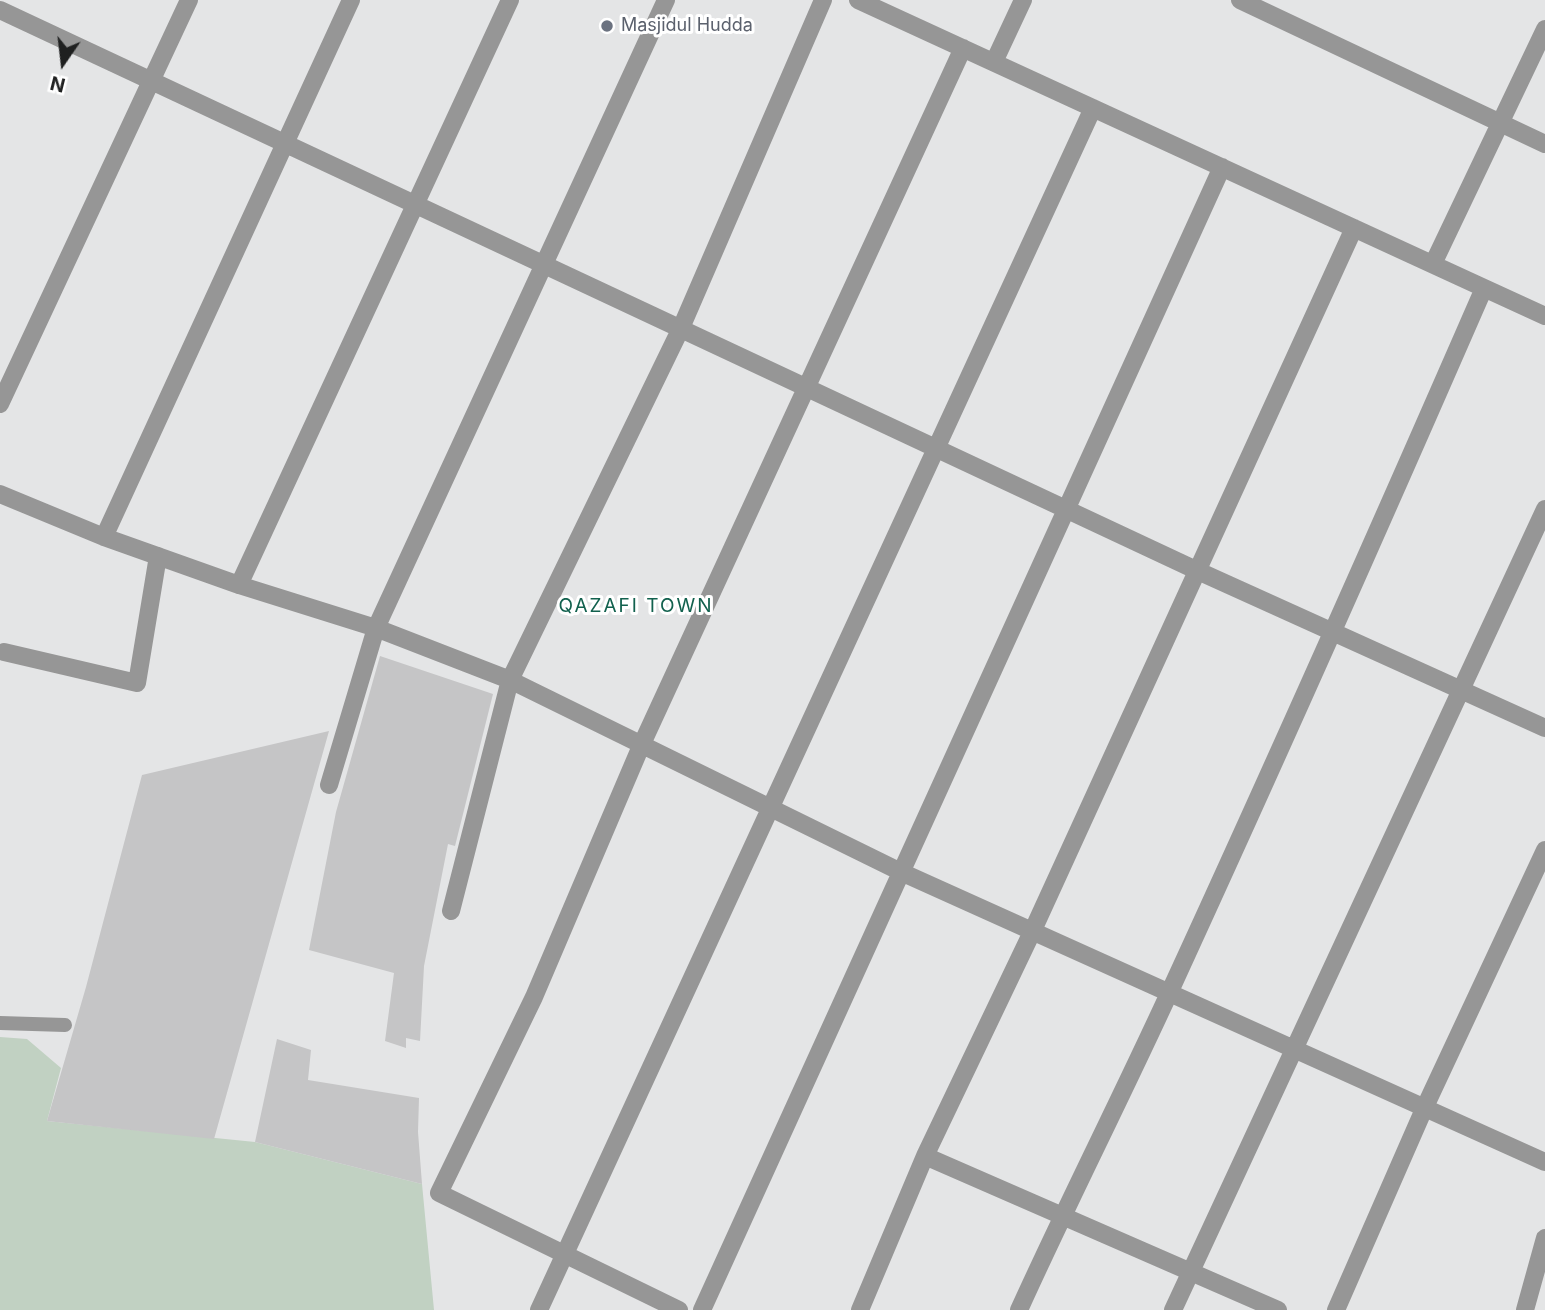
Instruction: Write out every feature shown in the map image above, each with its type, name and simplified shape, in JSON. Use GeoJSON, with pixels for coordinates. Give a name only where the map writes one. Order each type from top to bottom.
{"type":"FeatureCollection","features":[{"type":"Feature","properties":{"kind":"street"},"geometry":{"type":"LineString","coordinates":[[0,404],[189,0]]}},
{"type":"Feature","properties":{"kind":"street"},"geometry":{"type":"LineString","coordinates":[[104,537],[351,0]]}},
{"type":"Feature","properties":{"kind":"street"},"geometry":{"type":"LineString","coordinates":[[239,585],[510,0]]}},
{"type":"Feature","properties":{"kind":"street"},"geometry":{"type":"LineString","coordinates":[[329,785],[376,628],[666,0]]}},
{"type":"Feature","properties":{"kind":"street"},"geometry":{"type":"LineString","coordinates":[[451,911],[510,680],[681,328],[823,0]]}},
{"type":"Feature","properties":{"kind":"street"},"geometry":{"type":"LineString","coordinates":[[858,0],[1545,316]]}},
{"type":"Feature","properties":{"kind":"street"},"geometry":{"type":"LineString","coordinates":[[994,62],[1023,0]]}},
{"type":"Feature","properties":{"kind":"street"},"geometry":{"type":"LineString","coordinates":[[1240,0],[1545,144]]}},
{"type":"Feature","properties":{"kind":"street"},"geometry":{"type":"LineString","coordinates":[[0,10],[1198,572],[1545,728]]}},
{"type":"Feature","properties":{"kind":"street"},"geometry":{"type":"LineString","coordinates":[[1433,264],[1545,29]]}},
{"type":"Feature","properties":{"kind":"street"},"geometry":{"type":"LineString","coordinates":[[679,1310],[439,1193],[534,997],[641,746],[962,48]]}},
{"type":"Feature","properties":{"kind":"street"},"geometry":{"type":"LineString","coordinates":[[539,1310],[1093,108]]}},
{"type":"Feature","properties":{"kind":"street"},"geometry":{"type":"LineString","coordinates":[[702,1310],[1222,167]]}},
{"type":"Feature","properties":{"kind":"street"},"geometry":{"type":"LineString","coordinates":[[860,1310],[925,1156],[1033,930],[1354,228]]}},
{"type":"Feature","properties":{"kind":"street"},"geometry":{"type":"LineString","coordinates":[[1019,1310],[1169,993],[1334,633],[1484,288]]}},
{"type":"Feature","properties":{"kind":"street"},"geometry":{"type":"LineString","coordinates":[[0,494],[104,537],[239,585],[376,628],[510,680],[901,872],[1545,1162]]}},
{"type":"Feature","properties":{"kind":"street"},"geometry":{"type":"LineString","coordinates":[[1173,1310],[1545,509]]}},
{"type":"Feature","properties":{"kind":"street"},"geometry":{"type":"LineString","coordinates":[[4,652],[137,683],[158,556]]}},
{"type":"Feature","properties":{"kind":"street"},"geometry":{"type":"LineString","coordinates":[[1336,1310],[1424,1109],[1545,850]]}},
{"type":"Feature","properties":{"kind":"street"},"geometry":{"type":"LineString","coordinates":[[925,1156],[1278,1310]]}},
{"type":"Feature","properties":{"kind":"street"},"geometry":{"type":"LineString","coordinates":[[1525,1310],[1545,1238]]}},
{"type":"Feature","properties":{"kind":"lane"},"geometry":{"type":"LineString","coordinates":[[0,1023],[65,1025]]}},
{"type":"Feature","properties":{"kind":"green space"},"geometry":{"type":"Polygon","coordinates":[[[0,1037],[27,1039],[61,1068],[47,1121],[255,1142],[422,1184],[434,1310],[0,1310],[0,1037]]]}},
{"type":"Feature","properties":{"kind":"building"},"geometry":{"type":"Polygon","coordinates":[[[380,656],[493,694],[455,846],[448,844],[424,966],[420,1041],[406,1038],[406,1048],[385,1041],[394,973],[309,950],[336,812],[380,656]]]}},
{"type":"Feature","properties":{"kind":"building"},"geometry":{"type":"Polygon","coordinates":[[[329,731],[214,1139],[47,1121],[86,987],[142,775],[329,731]]]}},
{"type":"Feature","properties":{"kind":"building"},"geometry":{"type":"Polygon","coordinates":[[[277,1039],[311,1050],[308,1080],[419,1098],[418,1132],[422,1184],[255,1142],[277,1039]]]}},
{"type":"Feature","properties":{"kind":"place","name":"Masjidul Hudda"},"geometry":{"type":"Point","coordinates":[607,26]}},
{"type":"Feature","properties":{"kind":"district","name":"QAZAFI TOWN"},"geometry":{"type":"Point","coordinates":[636,606]}}]}
